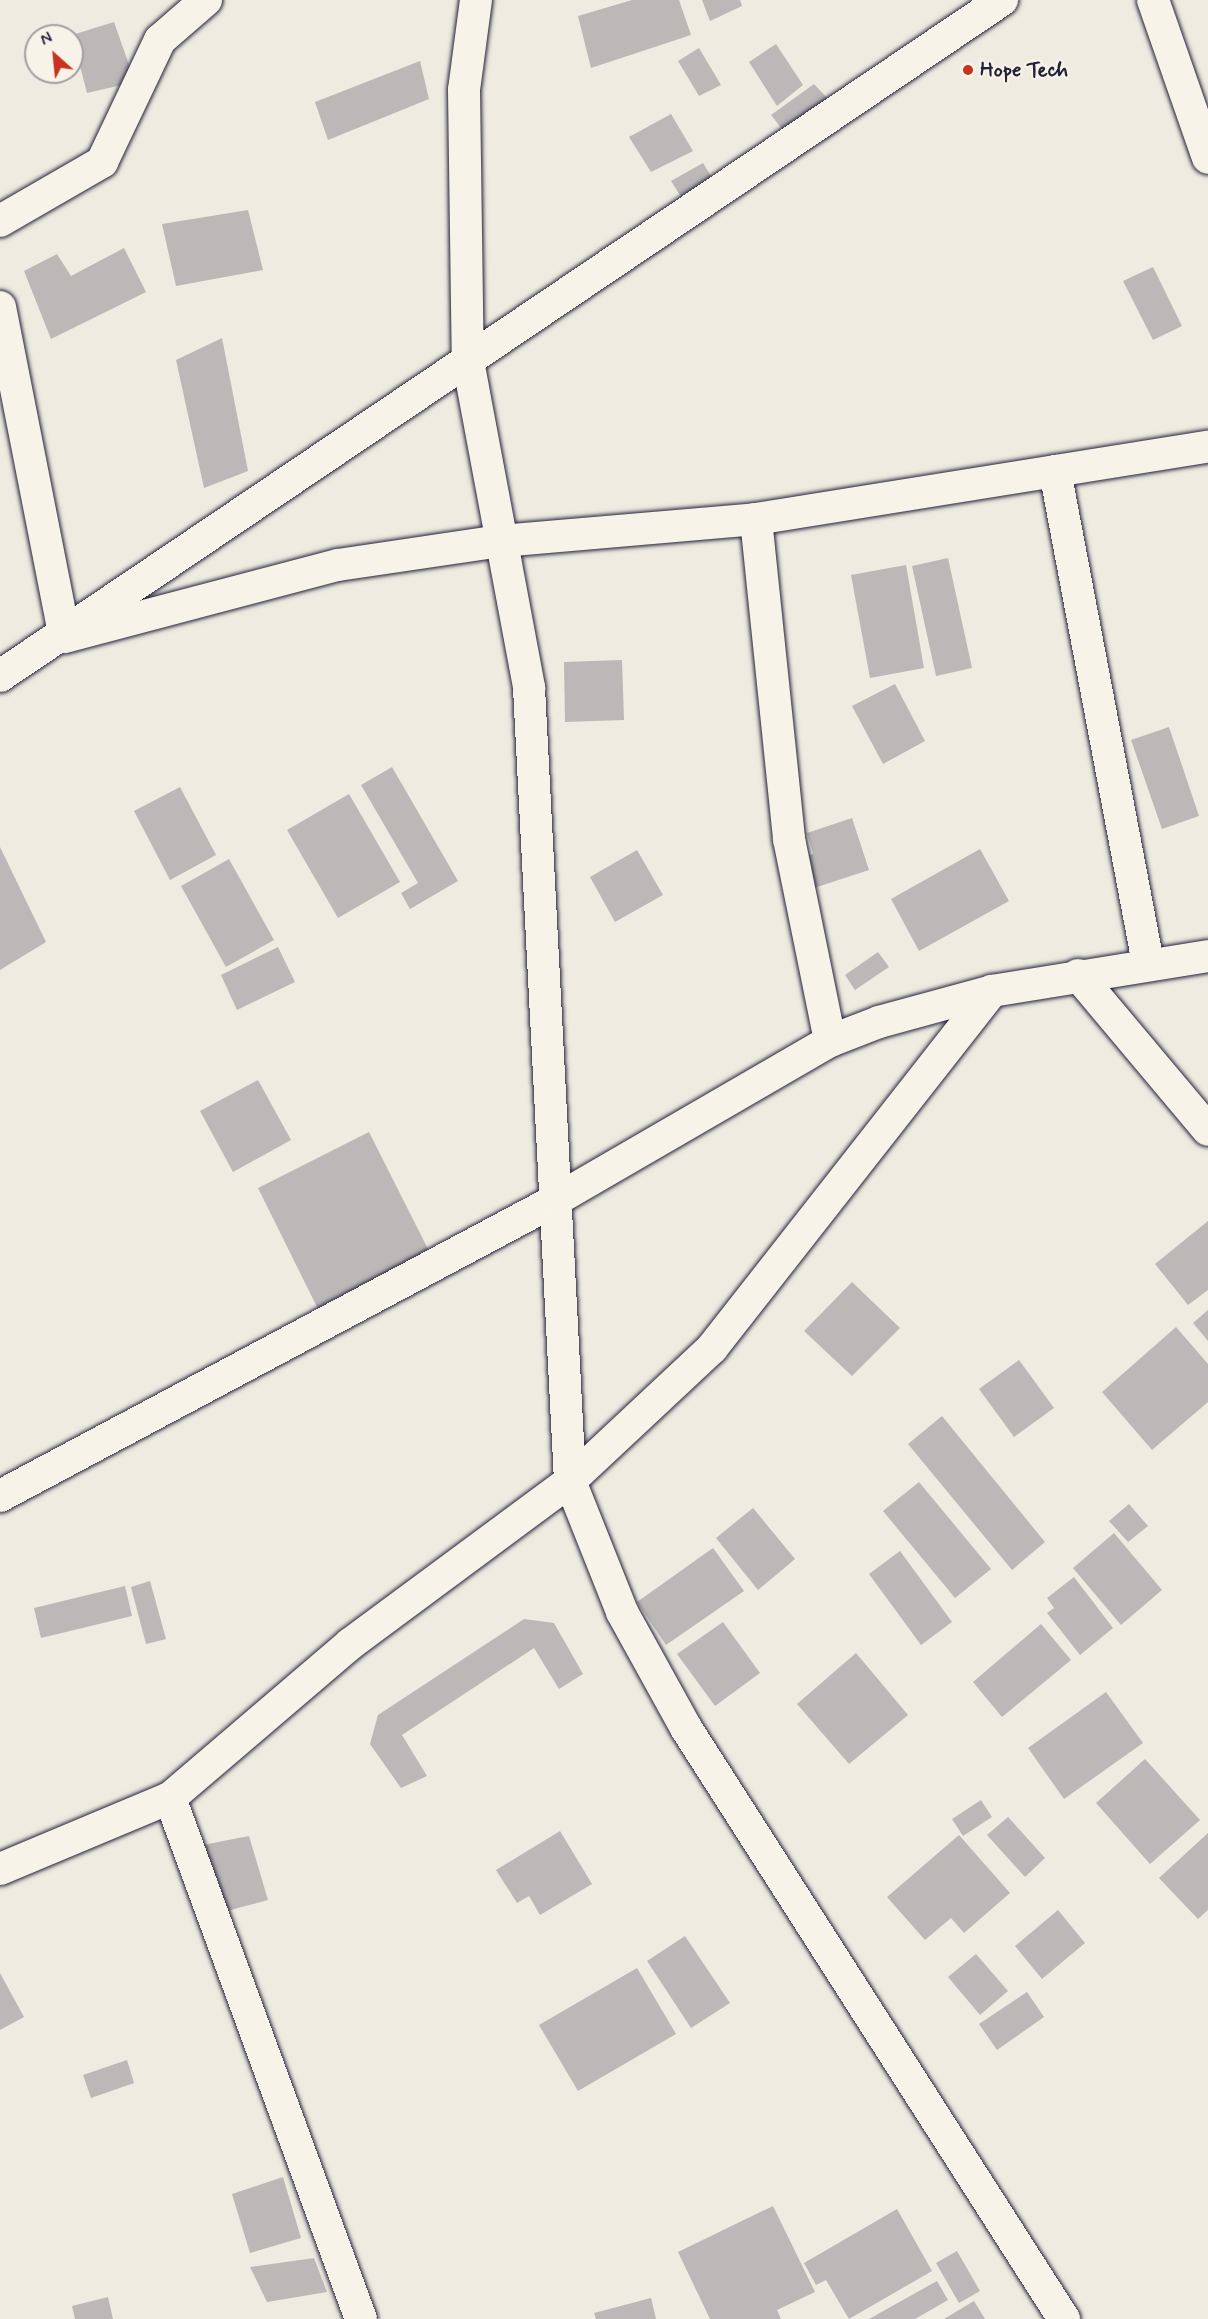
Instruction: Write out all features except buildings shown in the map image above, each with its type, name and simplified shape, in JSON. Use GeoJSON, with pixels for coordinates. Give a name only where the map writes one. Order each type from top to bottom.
{"type":"FeatureCollection","features":[{"type":"Feature","properties":{"kind":"street"},"geometry":{"type":"LineString","coordinates":[[0,220],[102,162],[160,40],[206,0]]}},
{"type":"Feature","properties":{"kind":"street"},"geometry":{"type":"LineString","coordinates":[[476,0],[464,90],[468,361],[529,688],[570,1481],[622,1612],[686,1728],[1064,2319]]}},
{"type":"Feature","properties":{"kind":"street"},"geometry":{"type":"LineString","coordinates":[[0,676],[65,637],[1002,0]]}},
{"type":"Feature","properties":{"kind":"street"},"geometry":{"type":"LineString","coordinates":[[1153,0],[1208,158]]}},
{"type":"Feature","properties":{"kind":"street"},"geometry":{"type":"LineString","coordinates":[[0,307],[65,637]]}},
{"type":"Feature","properties":{"kind":"street"},"geometry":{"type":"LineString","coordinates":[[65,637],[338,565],[501,541],[756,519],[1208,447]]}},
{"type":"Feature","properties":{"kind":"street"},"geometry":{"type":"LineString","coordinates":[[1055,471],[1148,962]]}},
{"type":"Feature","properties":{"kind":"street"},"geometry":{"type":"LineString","coordinates":[[756,519],[789,839],[830,1041]]}},
{"type":"Feature","properties":{"kind":"street"},"geometry":{"type":"LineString","coordinates":[[0,1496],[554,1201],[830,1041],[879,1022],[992,991],[1148,962],[1208,956]]}},
{"type":"Feature","properties":{"kind":"street"},"geometry":{"type":"LineString","coordinates":[[1078,975],[1208,1130]]}},
{"type":"Feature","properties":{"kind":"street"},"geometry":{"type":"LineString","coordinates":[[0,1869],[170,1798],[350,1644],[570,1481],[712,1348],[992,991]]}},
{"type":"Feature","properties":{"kind":"street"},"geometry":{"type":"LineString","coordinates":[[170,1798],[361,2319]]}},
{"type":"Feature","properties":{"kind":"place","name":"Hope Tech"},"geometry":{"type":"Point","coordinates":[968,70]}}]}
